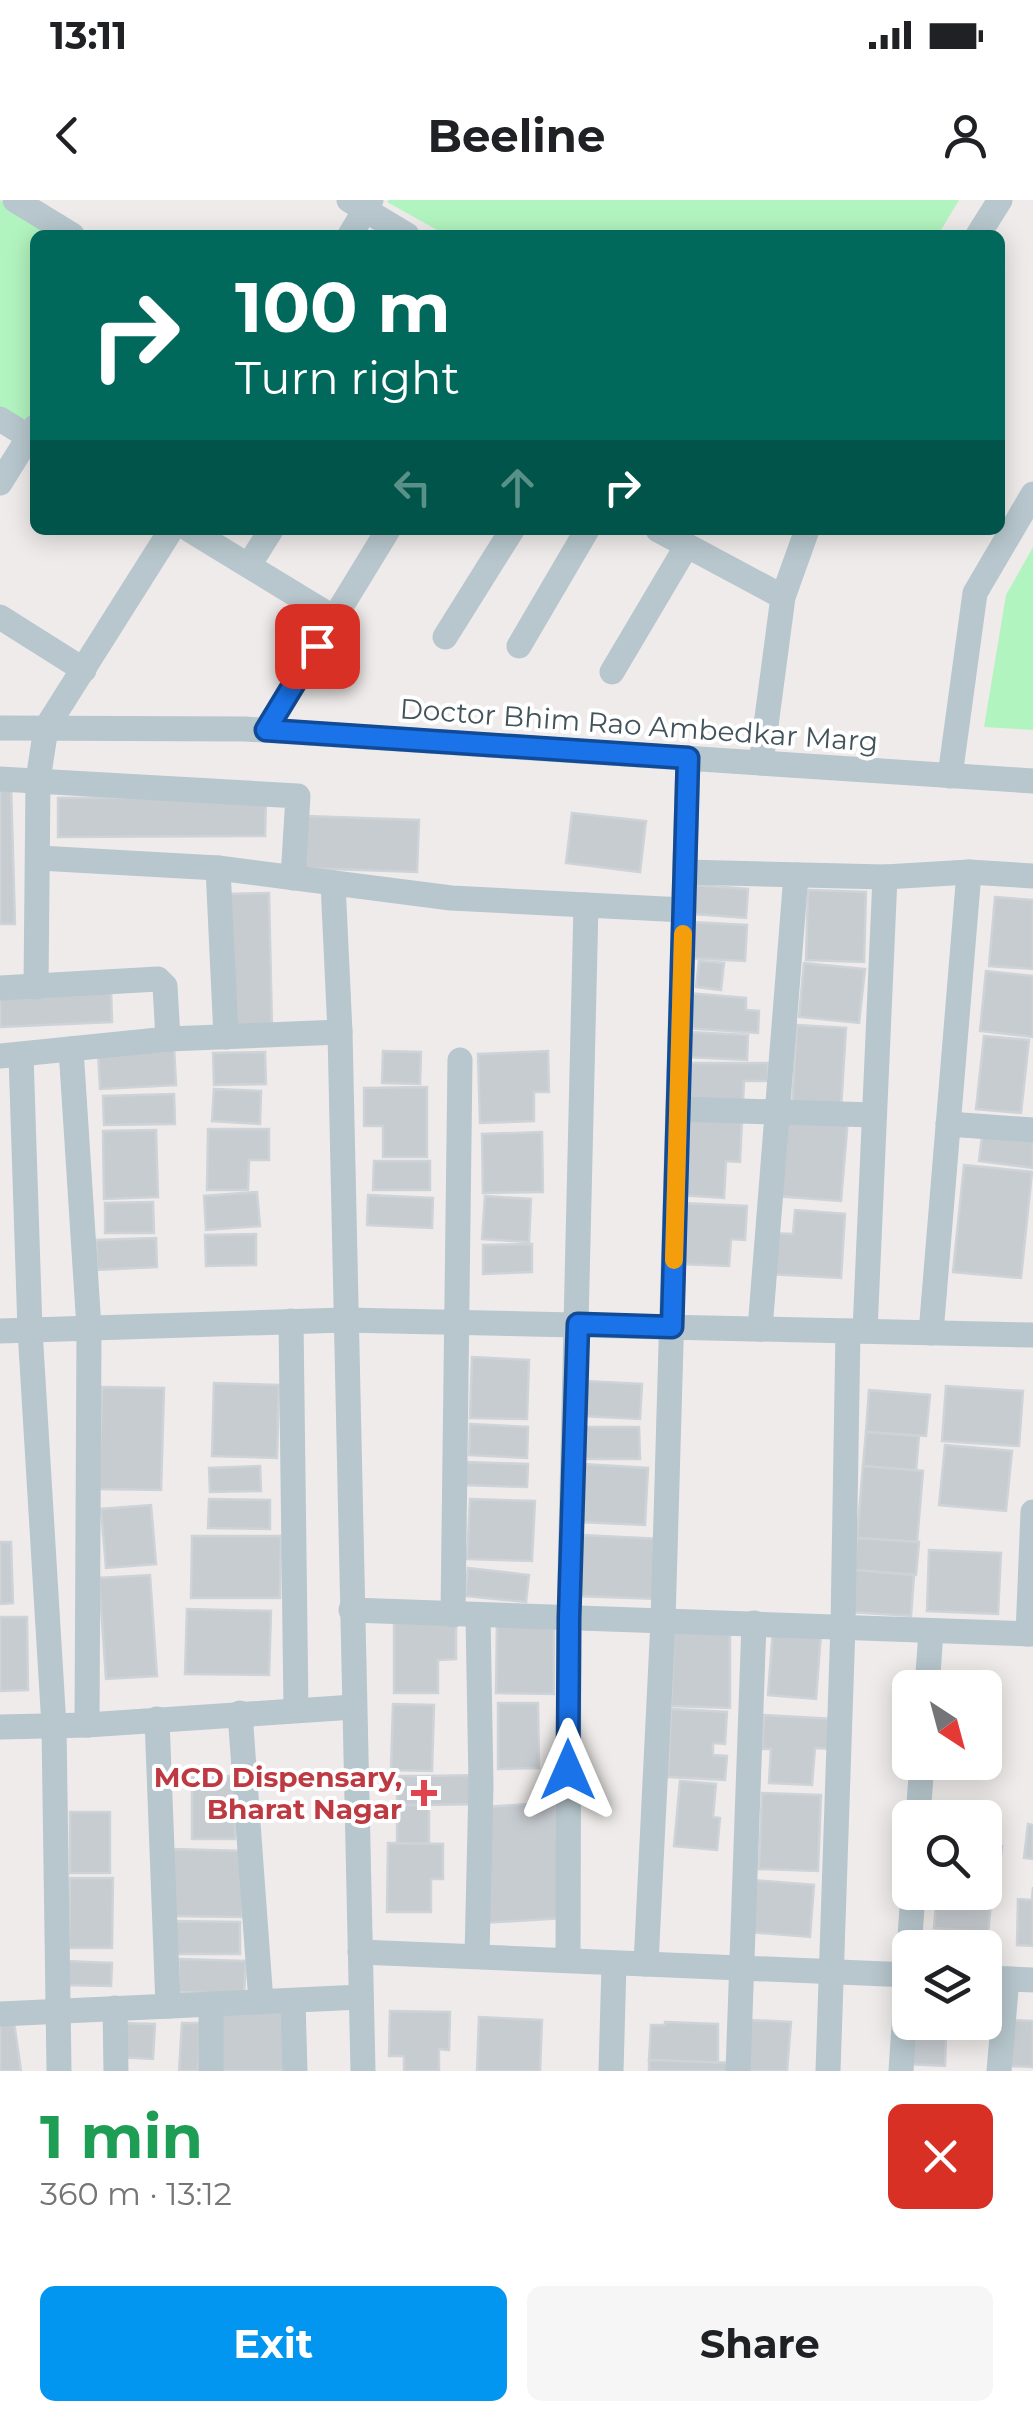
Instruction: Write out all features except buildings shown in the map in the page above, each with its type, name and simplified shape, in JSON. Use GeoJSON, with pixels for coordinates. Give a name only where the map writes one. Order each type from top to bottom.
{"type":"FeatureCollection","features":[{"type":"Feature","properties":{"kind":"street"},"geometry":{"type":"LineString","coordinates":[[15,200],[64,230]]}},
{"type":"Feature","properties":{"kind":"street"},"geometry":{"type":"LineString","coordinates":[[981,230],[1000,200]]}},
{"type":"Feature","properties":{"kind":"street"},"geometry":{"type":"LineString","coordinates":[[352,230],[362,203],[400,230]]}},
{"type":"Feature","properties":{"kind":"street"},"geometry":{"type":"LineString","coordinates":[[0,419],[30,431]]}},
{"type":"Feature","properties":{"kind":"street"},"geometry":{"type":"LineString","coordinates":[[0,483],[30,435]]}},
{"type":"Feature","properties":{"kind":"street"},"geometry":{"type":"LineString","coordinates":[[950,776],[975,594],[1033,494]]}},
{"type":"Feature","properties":{"kind":"street"},"geometry":{"type":"LineString","coordinates":[[36,987],[38,780],[46,728],[167,535]]}},
{"type":"Feature","properties":{"kind":"street"},"geometry":{"type":"LineString","coordinates":[[198,535],[334,618]]}},
{"type":"Feature","properties":{"kind":"street"},"geometry":{"type":"LineString","coordinates":[[248,566],[268,535]]}},
{"type":"Feature","properties":{"kind":"street"},"geometry":{"type":"LineString","coordinates":[[266,730],[385,535]]}},
{"type":"Feature","properties":{"kind":"street"},"geometry":{"type":"LineString","coordinates":[[445,637],[509,535]]}},
{"type":"Feature","properties":{"kind":"street"},"geometry":{"type":"LineString","coordinates":[[519,646],[584,535]]}},
{"type":"Feature","properties":{"kind":"street"},"geometry":{"type":"LineString","coordinates":[[666,535],[784,597]]}},
{"type":"Feature","properties":{"kind":"street"},"geometry":{"type":"LineString","coordinates":[[761,764],[784,597],[805,535]]}},
{"type":"Feature","properties":{"kind":"street"},"geometry":{"type":"LineString","coordinates":[[612,672],[686,548]]}},
{"type":"Feature","properties":{"kind":"street"},"geometry":{"type":"LineString","coordinates":[[0,617],[84,670]]}},
{"type":"Feature","properties":{"kind":"street","name":"Doctor Bhim Rao Ambedkar Marg"},"geometry":{"type":"LineString","coordinates":[[0,728],[266,730],[1033,782]]}},
{"type":"Feature","properties":{"kind":"street"},"geometry":{"type":"LineString","coordinates":[[646,1964],[663,1621],[688,758]]}},
{"type":"Feature","properties":{"kind":"street"},"geometry":{"type":"LineString","coordinates":[[0,779],[298,796],[293,878]]}},
{"type":"Feature","properties":{"kind":"street"},"geometry":{"type":"LineString","coordinates":[[39,858],[218,868],[452,898],[684,910]]}},
{"type":"Feature","properties":{"kind":"street"},"geometry":{"type":"LineString","coordinates":[[218,868],[226,1037]]}},
{"type":"Feature","properties":{"kind":"street"},"geometry":{"type":"LineString","coordinates":[[685,872],[884,877],[969,872],[1033,876]]}},
{"type":"Feature","properties":{"kind":"street"},"geometry":{"type":"LineString","coordinates":[[931,1333],[969,872]]}},
{"type":"Feature","properties":{"kind":"street"},"geometry":{"type":"LineString","coordinates":[[760,1329],[796,875]]}},
{"type":"Feature","properties":{"kind":"street"},"geometry":{"type":"LineString","coordinates":[[828,2071],[856,1331],[874,1114],[884,877]]}},
{"type":"Feature","properties":{"kind":"street"},"geometry":{"type":"LineString","coordinates":[[332,883],[340,1032],[363,2071]]}},
{"type":"Feature","properties":{"kind":"street"},"geometry":{"type":"LineString","coordinates":[[568,1960],[569,1618],[586,905]]}},
{"type":"Feature","properties":{"kind":"street"},"geometry":{"type":"LineString","coordinates":[[0,988],[158,980],[164,986],[168,1039]]}},
{"type":"Feature","properties":{"kind":"street"},"geometry":{"type":"LineString","coordinates":[[59,2071],[54,1726],[10,1056],[168,1039],[340,1032]]}},
{"type":"Feature","properties":{"kind":"street"},"geometry":{"type":"LineString","coordinates":[[72,1050],[89,1328],[87,1725]]}},
{"type":"Feature","properties":{"kind":"street"},"geometry":{"type":"LineString","coordinates":[[460,1060],[457,1322],[466,1615],[480,1785],[477,1956]]}},
{"type":"Feature","properties":{"kind":"street"},"geometry":{"type":"LineString","coordinates":[[678,1109],[874,1114]]}},
{"type":"Feature","properties":{"kind":"street"},"geometry":{"type":"LineString","coordinates":[[948,1124],[1033,1130]]}},
{"type":"Feature","properties":{"kind":"street"},"geometry":{"type":"LineString","coordinates":[[0,1331],[344,1320],[1033,1335]]}},
{"type":"Feature","properties":{"kind":"street"},"geometry":{"type":"LineString","coordinates":[[291,1322],[296,1710]]}},
{"type":"Feature","properties":{"kind":"street"},"geometry":{"type":"LineString","coordinates":[[351,1610],[1030,1634],[1033,1512]]}},
{"type":"Feature","properties":{"kind":"street"},"geometry":{"type":"LineString","coordinates":[[738,2071],[754,1623]]}},
{"type":"Feature","properties":{"kind":"street"},"geometry":{"type":"LineString","coordinates":[[928,1670],[931,1630]]}},
{"type":"Feature","properties":{"kind":"street"},"geometry":{"type":"LineString","coordinates":[[0,1727],[354,1707]]}},
{"type":"Feature","properties":{"kind":"street"},"geometry":{"type":"LineString","coordinates":[[240,1713],[261,2002]]}},
{"type":"Feature","properties":{"kind":"street"},"geometry":{"type":"LineString","coordinates":[[156,1719],[168,2006]]}},
{"type":"Feature","properties":{"kind":"street"},"geometry":{"type":"LineString","coordinates":[[360,1952],[892,1974]]}},
{"type":"Feature","properties":{"kind":"street"},"geometry":{"type":"LineString","coordinates":[[611,2071],[614,1964]]}},
{"type":"Feature","properties":{"kind":"street"},"geometry":{"type":"LineString","coordinates":[[1002,1979],[1033,1980]]}},
{"type":"Feature","properties":{"kind":"street"},"geometry":{"type":"LineString","coordinates":[[0,2014],[361,1997]]}},
{"type":"Feature","properties":{"kind":"street"},"geometry":{"type":"LineString","coordinates":[[293,2001],[295,2071]]}},
{"type":"Feature","properties":{"kind":"street"},"geometry":{"type":"LineString","coordinates":[[211,2004],[211,2071]]}},
{"type":"Feature","properties":{"kind":"street"},"geometry":{"type":"LineString","coordinates":[[115,2008],[116,2071]]}},
{"type":"Feature","properties":{"kind":"street"},"geometry":{"type":"LineString","coordinates":[[900,2071],[903,2040]]}},
{"type":"Feature","properties":{"kind":"street"},"geometry":{"type":"LineString","coordinates":[[998,2040],[999,2071]]}},
{"type":"Feature","properties":{"kind":"green space"},"geometry":{"type":"Polygon","coordinates":[[[0,200],[52,230],[30,230],[30,425],[28,428],[0,411],[0,200]]]}},
{"type":"Feature","properties":{"kind":"green space"},"geometry":{"type":"Polygon","coordinates":[[[959,200],[941,230],[437,230],[387,202],[959,200]]]}},
{"type":"Feature","properties":{"kind":"green space"},"geometry":{"type":"Polygon","coordinates":[[[1033,547],[1033,730],[984,727],[1006,595],[1033,547]]]}},
{"type":"Feature","properties":{"kind":"slow traffic"},"geometry":{"type":"LineString","coordinates":[[674,1260],[683,934]]}},
{"type":"Feature","properties":{"kind":"place","name":"MCD Dispensary, Bharat Nagar"},"geometry":{"type":"Point","coordinates":[424,1793]}},
{"type":"Feature","properties":{"kind":"route"},"geometry":{"type":"LineString","coordinates":[[317,646],[266,730],[688,758],[672,1327],[578,1324],[568,1770]]}}]}
